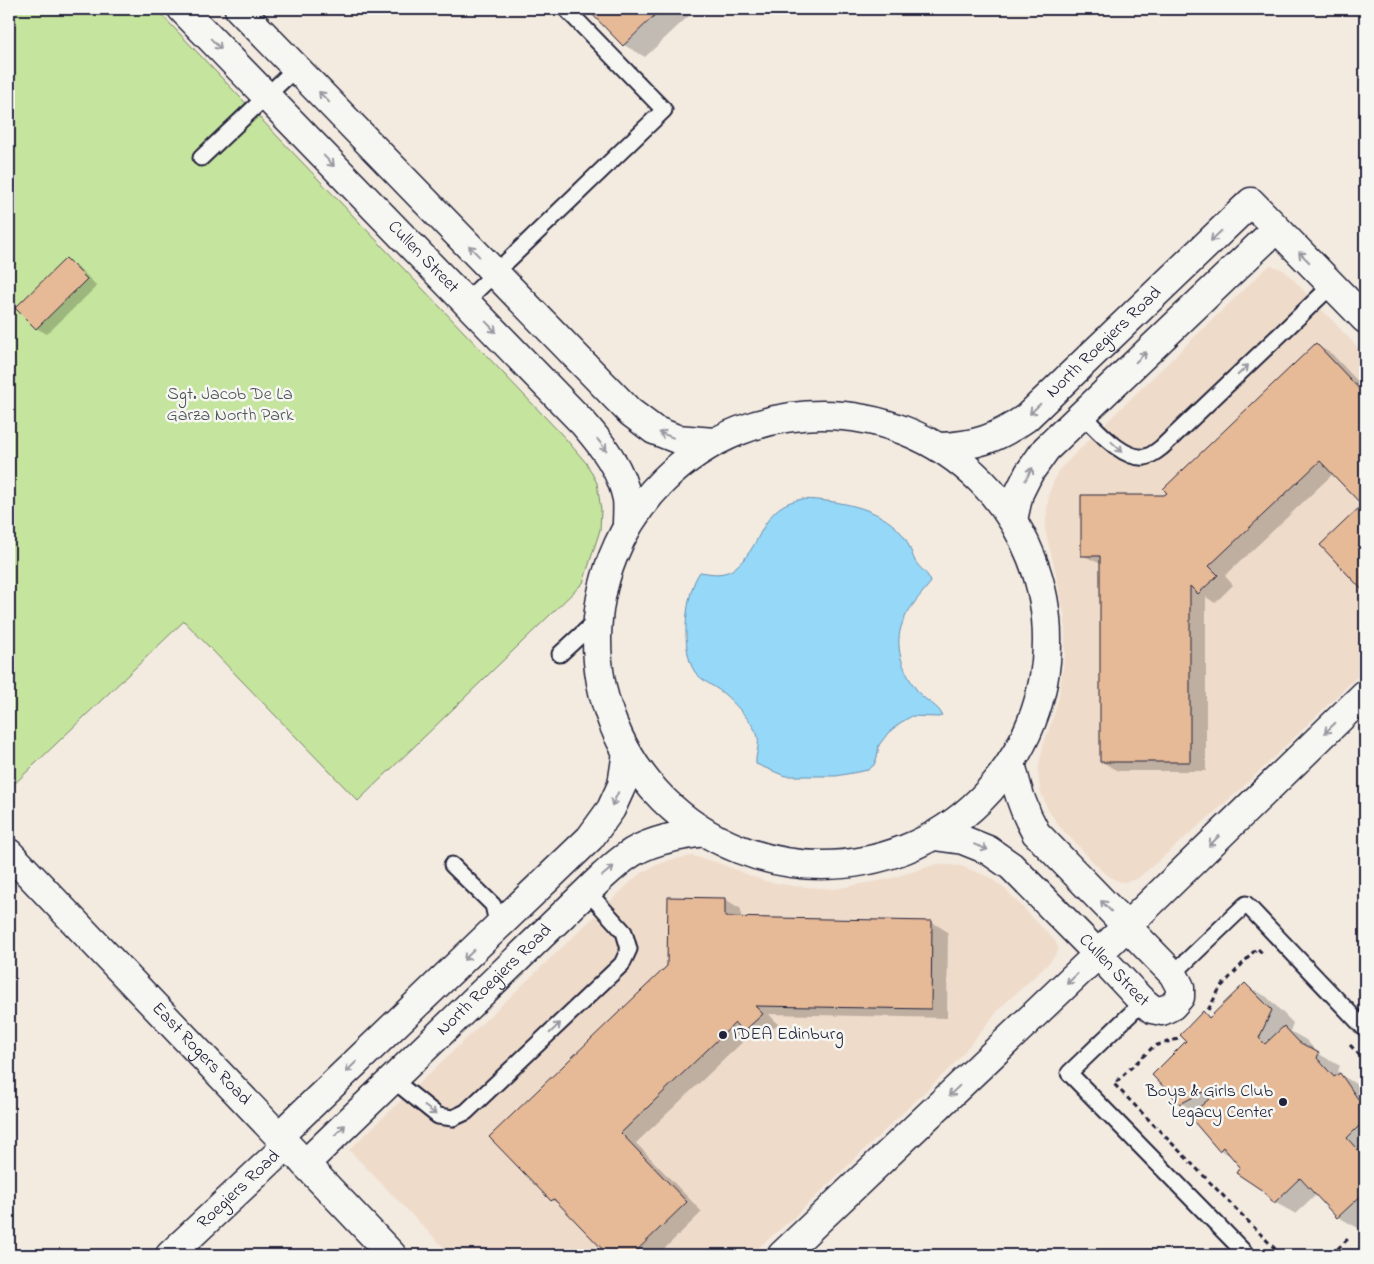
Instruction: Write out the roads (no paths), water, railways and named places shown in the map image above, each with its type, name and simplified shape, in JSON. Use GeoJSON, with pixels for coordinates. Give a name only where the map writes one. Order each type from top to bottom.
{"type":"FeatureCollection","features":[{"type":"Feature","properties":{"kind":"street","name":"Cullen Street"},"geometry":{"type":"LineString","coordinates":[[182,9],[466,301],[606,449],[619,474],[627,499],[628,526]]}},
{"type":"Feature","properties":{"kind":"street"},"geometry":{"type":"LineString","coordinates":[[239,9],[630,412],[654,430],[677,439],[714,442]]}},
{"type":"Feature","properties":{"kind":"street","name":"North Roegiers Road"},"geometry":{"type":"LineString","coordinates":[[938,448],[982,442],[1007,431],[1026,418],[1251,202],[1276,229],[1046,449],[1029,473],[1019,493],[1013,520]]}},
{"type":"Feature","properties":{"kind":"street"},"geometry":{"type":"LineString","coordinates":[[1276,229],[1365,319]]}},
{"type":"Feature","properties":{"kind":"street"},"geometry":{"type":"LineString","coordinates":[[829,414],[883,423],[934,444],[938,448],[978,477],[1013,520],[1037,569],[1048,622],[1046,677],[1031,730],[1003,778],[965,816],[934,836],[919,845],[868,862],[814,867],[760,858],[710,836],[666,804],[631,762],[608,712],[596,660],[597,620],[598,605],[612,553],[640,506],[677,466],[722,436],[775,419],[829,414]]}},
{"type":"Feature","properties":{"kind":"street"},"geometry":{"type":"LineString","coordinates":[[782,1255],[1098,954],[1365,694]]}},
{"type":"Feature","properties":{"kind":"street","name":"North Roegiers Road"},"geometry":{"type":"LineString","coordinates":[[290,1148],[498,927],[590,838],[611,809],[622,785],[627,752]]}},
{"type":"Feature","properties":{"kind":"street","name":"Cullen Street"},"geometry":{"type":"LineString","coordinates":[[934,836],[963,840],[988,850],[1011,866],[1152,1008],[1162,1010],[1172,1006],[1180,997],[1180,987],[1173,974],[1036,833],[1026,815],[1018,794],[1011,764]]}},
{"type":"Feature","properties":{"kind":"street","name":"North Roegiers Road"},"geometry":{"type":"LineString","coordinates":[[290,1148],[392,1079],[628,855],[657,842],[684,834],[704,832]]}},
{"type":"Feature","properties":{"kind":"street","name":"East Rogers Road"},"geometry":{"type":"LineString","coordinates":[[9,853],[392,1255]]}},
{"type":"Feature","properties":{"kind":"street"},"geometry":{"type":"LineString","coordinates":[[498,927],[524,952]]}},
{"type":"Feature","properties":{"kind":"street","name":"Roegiers Road"},"geometry":{"type":"LineString","coordinates":[[170,1255],[290,1148]]}},
{"type":"Feature","properties":{"kind":"lane"},"geometry":{"type":"LineString","coordinates":[[466,301],[664,110],[566,9]]}},
{"type":"Feature","properties":{"kind":"lane"},"geometry":{"type":"LineString","coordinates":[[201,158],[296,68]]}},
{"type":"Feature","properties":{"kind":"lane"},"geometry":{"type":"LineString","coordinates":[[1081,414],[1123,453],[1134,457],[1147,457],[1162,447],[1332,285]]}},
{"type":"Feature","properties":{"kind":"lane"},"geometry":{"type":"LineString","coordinates":[[560,654],[597,620]]}},
{"type":"Feature","properties":{"kind":"lane"},"geometry":{"type":"LineString","coordinates":[[452,865],[492,905],[498,927]]}},
{"type":"Feature","properties":{"kind":"lane"},"geometry":{"type":"LineString","coordinates":[[392,1079],[438,1116],[453,1118],[466,1112],[622,964],[628,949],[624,932],[588,891]]}},
{"type":"Feature","properties":{"kind":"lane"},"geometry":{"type":"LineString","coordinates":[[1173,974],[1246,904],[1365,1029]]}},
{"type":"Feature","properties":{"kind":"lane"},"geometry":{"type":"LineString","coordinates":[[1144,1001],[1069,1073],[1247,1255]]}},
{"type":"Feature","properties":{"kind":"water"},"geometry":{"type":"Polygon","coordinates":[[[803,499],[830,501],[857,507],[882,517],[902,534],[908,543],[915,561],[931,582],[906,615],[901,627],[899,645],[902,662],[910,679],[920,694],[938,709],[942,715],[939,717],[912,716],[888,733],[879,745],[874,765],[868,770],[836,776],[785,776],[756,764],[758,742],[755,729],[727,697],[695,672],[687,650],[686,622],[688,607],[695,581],[700,572],[721,574],[734,569],[746,556],[764,526],[778,509],[803,499]]]}},
{"type":"Feature","properties":{"kind":"place","name":"IDEA Edinburg"},"geometry":{"type":"Point","coordinates":[723,1035]}},
{"type":"Feature","properties":{"kind":"place","name":"Boys & Girls Club Legacy Center"},"geometry":{"type":"Point","coordinates":[1283,1102]}},
{"type":"Feature","properties":{"kind":"park label","name":"Sgt. Jacob De La Garza North Park"},"geometry":{"type":"Point","coordinates":[230,405]}}]}
